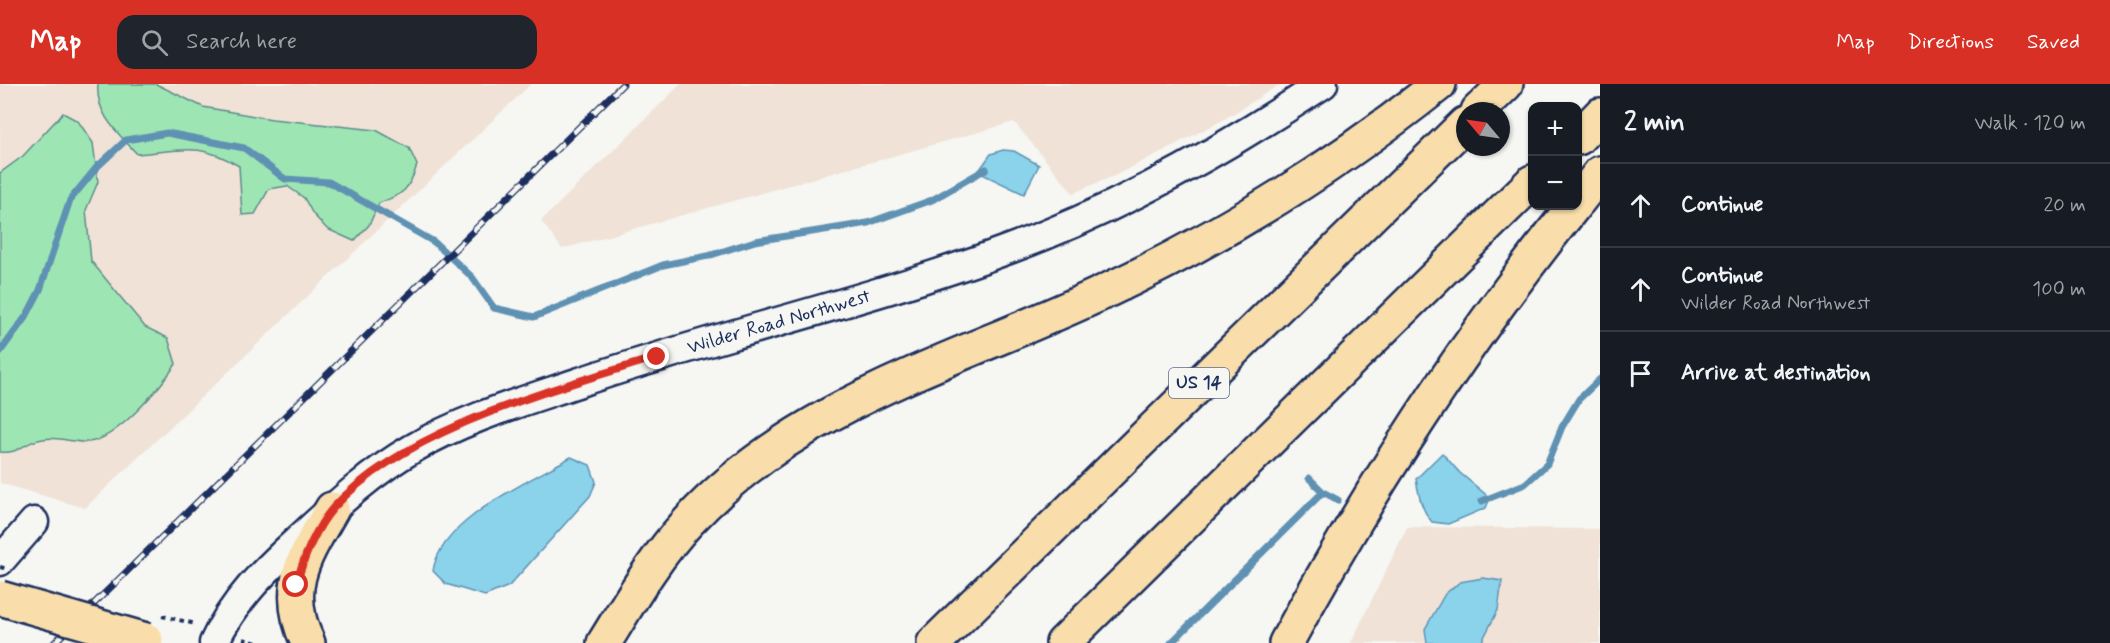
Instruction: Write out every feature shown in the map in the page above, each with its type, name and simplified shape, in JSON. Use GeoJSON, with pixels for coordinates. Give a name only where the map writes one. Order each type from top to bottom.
{"type":"FeatureCollection","features":[{"type":"Feature","properties":{"kind":"main road"},"geometry":{"type":"LineString","coordinates":[[604,643],[654,564],[688,522],[731,480],[783,441],[820,418],[882,387],[1102,293],[1204,242],[1329,163],[1438,84]]}},
{"type":"Feature","properties":{"kind":"main road"},"geometry":{"type":"LineString","coordinates":[[1487,102],[1506,84]]}},
{"type":"Feature","properties":{"kind":"main road"},"geometry":{"type":"LineString","coordinates":[[1582,134],[1600,115]]}},
{"type":"Feature","properties":{"kind":"main road","name":"US 14"},"geometry":{"type":"LineString","coordinates":[[934,643],[1456,133]]}},
{"type":"Feature","properties":{"kind":"main road"},"geometry":{"type":"LineString","coordinates":[[1582,196],[1600,173]]}},
{"type":"Feature","properties":{"kind":"main road"},"geometry":{"type":"LineString","coordinates":[[1063,643],[1528,187]]}},
{"type":"Feature","properties":{"kind":"main road"},"geometry":{"type":"LineString","coordinates":[[1286,643],[1336,553],[1397,455],[1511,287],[1571,210]]}},
{"type":"Feature","properties":{"kind":"main road"},"geometry":{"type":"LineString","coordinates":[[308,643],[298,623],[296,585],[309,549],[332,509]]}},
{"type":"Feature","properties":{"kind":"main road"},"geometry":{"type":"LineString","coordinates":[[0,598],[151,641]]}},
{"type":"Feature","properties":{"kind":"street","name":"Wilder Road Northwest"},"geometry":{"type":"LineString","coordinates":[[214,643],[232,611],[250,588],[332,509],[372,476],[406,453],[468,421],[657,357],[913,282],[1010,249],[1067,225],[1192,165],[1323,84]]}},
{"type":"Feature","properties":{"kind":"street"},"geometry":{"type":"LineString","coordinates":[[0,561],[34,522]]}},
{"type":"Feature","properties":{"kind":"shaded area"},"geometry":{"type":"Polygon","coordinates":[[[0,84],[531,84],[85,508],[0,483],[0,84]]]}},
{"type":"Feature","properties":{"kind":"shaded area"},"geometry":{"type":"Polygon","coordinates":[[[681,84],[1280,84],[1223,120],[1116,175],[1073,193],[1014,122],[562,249],[541,221],[681,84]]]}},
{"type":"Feature","properties":{"kind":"shaded area"},"geometry":{"type":"Polygon","coordinates":[[[1407,527],[1600,529],[1600,643],[1351,643],[1407,527]]]}},
{"type":"Feature","properties":{"kind":"green space"},"geometry":{"type":"Polygon","coordinates":[[[98,84],[156,84],[203,107],[272,119],[376,130],[409,148],[417,165],[408,186],[400,194],[379,203],[369,225],[354,241],[327,229],[313,214],[304,198],[287,186],[269,189],[255,214],[242,215],[239,166],[225,158],[200,150],[137,154],[104,114],[98,95],[98,84]]]}},
{"type":"Feature","properties":{"kind":"green space"},"geometry":{"type":"Polygon","coordinates":[[[63,113],[78,121],[93,143],[98,182],[86,210],[91,261],[145,327],[168,338],[176,364],[160,385],[125,422],[99,439],[82,442],[45,439],[12,452],[0,452],[0,173],[23,156],[63,113]]]}},
{"type":"Feature","properties":{"kind":"water"},"geometry":{"type":"Polygon","coordinates":[[[1003,150],[1014,151],[1039,165],[1024,194],[978,172],[991,154],[1003,150]]]}},
{"type":"Feature","properties":{"kind":"water"},"geometry":{"type":"Polygon","coordinates":[[[1442,453],[1460,473],[1490,498],[1486,508],[1448,524],[1432,522],[1428,517],[1421,502],[1416,479],[1442,453]]]}},
{"type":"Feature","properties":{"kind":"water"},"geometry":{"type":"Polygon","coordinates":[[[571,457],[590,465],[596,482],[590,496],[509,586],[485,596],[446,584],[433,571],[439,552],[452,535],[469,519],[511,490],[571,457]]]}},
{"type":"Feature","properties":{"kind":"water"},"geometry":{"type":"Polygon","coordinates":[[[1483,578],[1502,581],[1498,610],[1481,643],[1427,643],[1425,629],[1445,594],[1460,582],[1483,578]]]}},
{"type":"Feature","properties":{"kind":"waterway"},"geometry":{"type":"LineString","coordinates":[[0,352],[27,315],[40,290],[70,200],[97,167],[126,140],[167,133],[244,148],[285,179],[329,182],[434,242],[472,277],[494,308],[534,317],[663,265],[708,256],[755,241],[868,223],[932,200],[986,169]]}},
{"type":"Feature","properties":{"kind":"waterway"},"geometry":{"type":"LineString","coordinates":[[1482,501],[1525,484],[1547,464],[1562,427],[1579,399],[1600,379]]}},
{"type":"Feature","properties":{"kind":"waterway"},"geometry":{"type":"LineString","coordinates":[[1309,478],[1323,492],[1338,500]]}},
{"type":"Feature","properties":{"kind":"waterway"},"geometry":{"type":"LineString","coordinates":[[1171,643],[1323,492]]}},
{"type":"Feature","properties":{"kind":"railway"},"geometry":{"type":"LineString","coordinates":[[54,643],[623,84]]}},
{"type":"Feature","properties":{"kind":"route"},"geometry":{"type":"LineString","coordinates":[[296,585],[309,549],[332,509],[372,476],[412,449],[459,425],[507,406],[657,357]]}}]}
